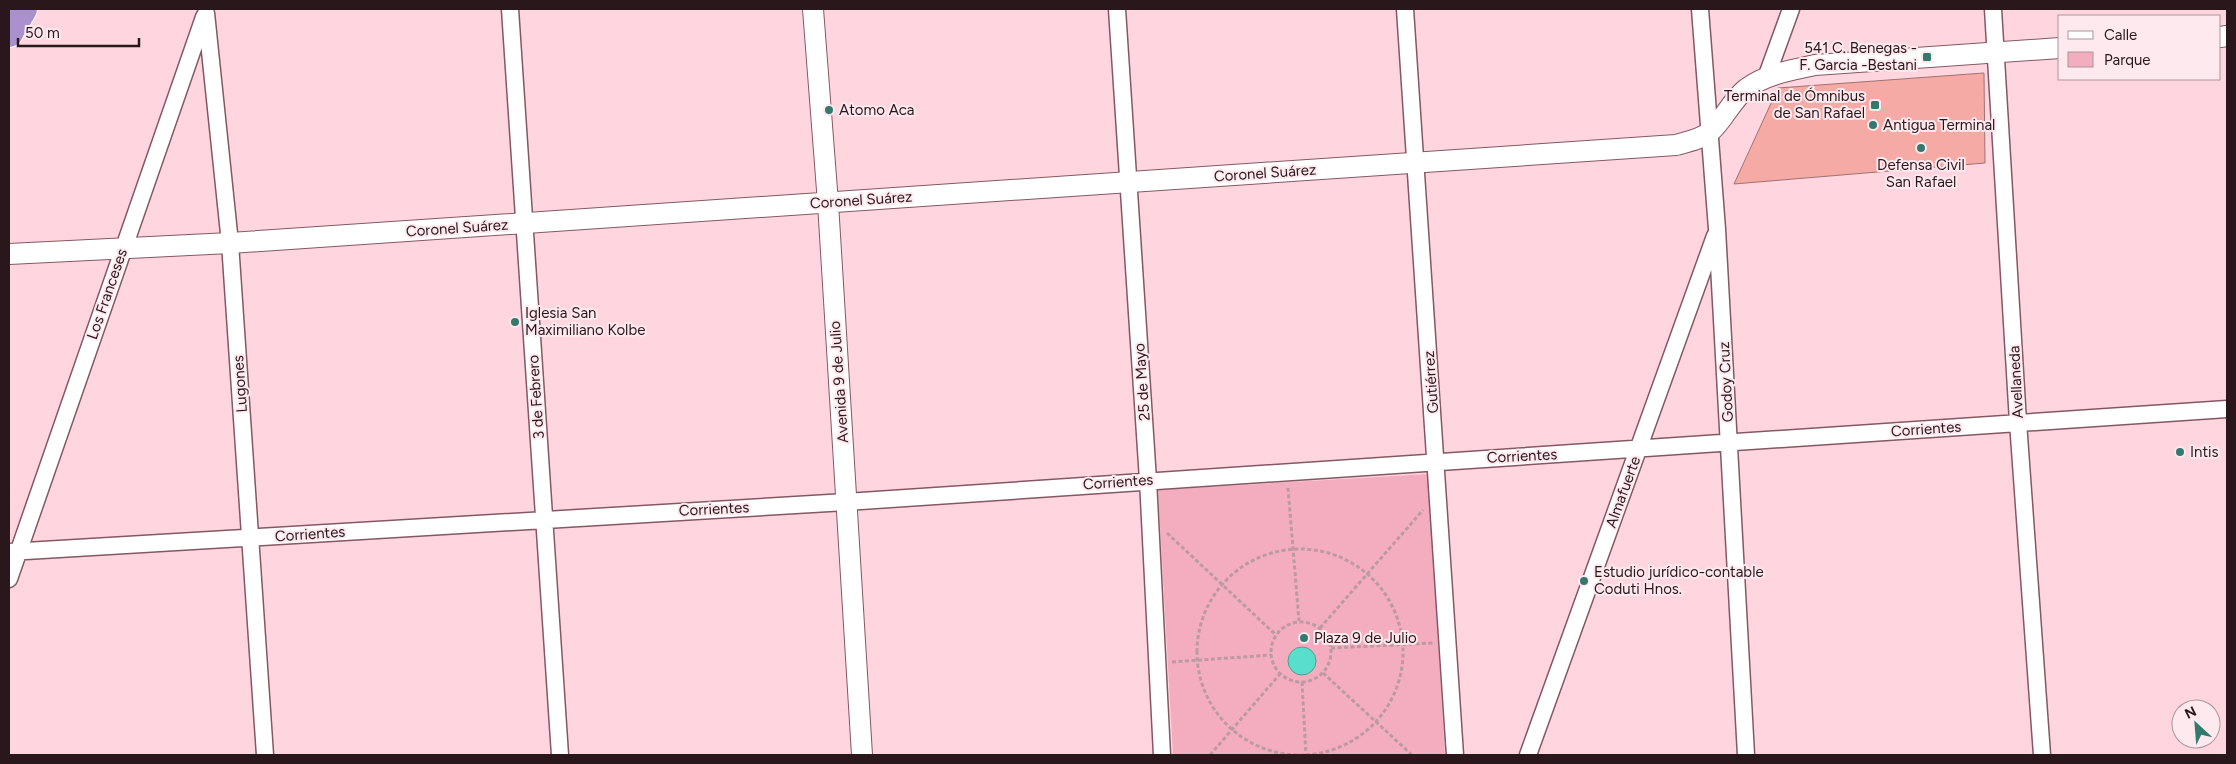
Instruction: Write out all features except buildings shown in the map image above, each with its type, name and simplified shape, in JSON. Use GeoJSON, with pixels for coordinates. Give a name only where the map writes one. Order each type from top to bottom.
{"type":"FeatureCollection","features":[{"type":"Feature","properties":{"kind":"highway"},"geometry":{"type":"LineString","coordinates":[[9,33],[22,9]]}},
{"type":"Feature","properties":{"kind":"street","name":"3 de Febrero"},"geometry":{"type":"LineString","coordinates":[[510,9],[560,755]]}},
{"type":"Feature","properties":{"kind":"street","name":"Avenida 9 de Julio"},"geometry":{"type":"LineString","coordinates":[[813,9],[828,203],[862,755]]}},
{"type":"Feature","properties":{"kind":"street","name":"25 de Mayo"},"geometry":{"type":"LineString","coordinates":[[1117,9],[1148,480],[1162,755]]}},
{"type":"Feature","properties":{"kind":"street","name":"Gutiérrez"},"geometry":{"type":"LineString","coordinates":[[1405,9],[1455,755]]}},
{"type":"Feature","properties":{"kind":"street","name":"Godoy Cruz"},"geometry":{"type":"LineString","coordinates":[[1700,9],[1717,229],[1746,755]]}},
{"type":"Feature","properties":{"kind":"street"},"geometry":{"type":"LineString","coordinates":[[1766,78],[1791,9]]}},
{"type":"Feature","properties":{"kind":"street","name":"Avellaneda"},"geometry":{"type":"LineString","coordinates":[[1993,9],[2018,422],[2042,755]]}},
{"type":"Feature","properties":{"kind":"street","name":"Lugones"},"geometry":{"type":"LineString","coordinates":[[206,11],[230,243],[265,755]]}},
{"type":"Feature","properties":{"kind":"street","name":"Los Franceses"},"geometry":{"type":"LineString","coordinates":[[9,579],[14,552],[206,11]]}},
{"type":"Feature","properties":{"kind":"street"},"geometry":{"type":"LineString","coordinates":[[1710,132],[1745,90],[1766,78],[1815,65],[2058,48]]}},
{"type":"Feature","properties":{"kind":"street","name":"Coronel Suárez"},"geometry":{"type":"LineString","coordinates":[[9,254],[230,243],[1676,146],[1710,132]]}},
{"type":"Feature","properties":{"kind":"street","name":"Almafuerte"},"geometry":{"type":"LineString","coordinates":[[1528,755],[1717,229]]}},
{"type":"Feature","properties":{"kind":"street","name":"Corrientes"},"geometry":{"type":"LineString","coordinates":[[14,552],[545,518],[846,502],[1148,480],[1730,444],[2018,422],[2227,409]]}},
{"type":"Feature","properties":{"kind":"path"},"geometry":{"type":"LineString","coordinates":[[1287,482],[1299,622]]}},
{"type":"Feature","properties":{"kind":"path"},"geometry":{"type":"LineString","coordinates":[[1320,628],[1424,509]]}},
{"type":"Feature","properties":{"kind":"path"},"geometry":{"type":"LineString","coordinates":[[1160,526],[1276,635]]}},
{"type":"Feature","properties":{"kind":"path"},"geometry":{"type":"LineString","coordinates":[[1293,549],[1320,550],[1345,559],[1368,573],[1386,594],[1398,618],[1404,645],[1402,673],[1392,699],[1376,722],[1356,739],[1332,750],[1306,755],[1280,753],[1254,745],[1232,730],[1214,710],[1202,686],[1197,660],[1198,633],[1207,607],[1222,584],[1242,566],[1266,554],[1293,549]]}},
{"type":"Feature","properties":{"kind":"path"},"geometry":{"type":"LineString","coordinates":[[1299,622],[1306,622],[1320,628],[1330,641],[1331,648],[1328,666],[1323,673],[1310,681],[1302,682],[1294,682],[1280,674],[1275,668],[1271,655],[1272,644],[1282,628],[1299,622]]}},
{"type":"Feature","properties":{"kind":"path"},"geometry":{"type":"LineString","coordinates":[[1331,648],[1438,643]]}},
{"type":"Feature","properties":{"kind":"path"},"geometry":{"type":"LineString","coordinates":[[1168,663],[1271,655]]}},
{"type":"Feature","properties":{"kind":"path"},"geometry":{"type":"LineString","coordinates":[[1323,673],[1412,755]]}},
{"type":"Feature","properties":{"kind":"path"},"geometry":{"type":"LineString","coordinates":[[1210,755],[1280,674]]}},
{"type":"Feature","properties":{"kind":"path"},"geometry":{"type":"LineString","coordinates":[[1302,682],[1306,755]]}},
{"type":"Feature","properties":{"kind":"green space"},"geometry":{"type":"Polygon","coordinates":[[[1428,474],[1445,755],[1173,755],[1158,490],[1428,474]]]}},
{"type":"Feature","properties":{"kind":"shaded area"},"geometry":{"type":"Polygon","coordinates":[[[1302,647],[1312,651],[1316,661],[1312,671],[1302,675],[1292,671],[1288,661],[1292,651],[1302,647]]]}},
{"type":"Feature","properties":{"kind":"place","name":"541 C. Benegas - F. Garcia -Bestani"},"geometry":{"type":"Point","coordinates":[1927,57]}},
{"type":"Feature","properties":{"kind":"place","name":"Terminal de Ómnibus de San Rafael"},"geometry":{"type":"Point","coordinates":[1875,105]}},
{"type":"Feature","properties":{"kind":"place","name":"Atomo Aca"},"geometry":{"type":"Point","coordinates":[829,110]}},
{"type":"Feature","properties":{"kind":"place","name":"Antigua Terminal"},"geometry":{"type":"Point","coordinates":[1873,125]}},
{"type":"Feature","properties":{"kind":"place","name":"Defensa Civil San Rafael"},"geometry":{"type":"Point","coordinates":[1921,148]}},
{"type":"Feature","properties":{"kind":"place","name":"Iglesia San Maximiliano Kolbe"},"geometry":{"type":"Point","coordinates":[515,322]}},
{"type":"Feature","properties":{"kind":"place","name":"Intis"},"geometry":{"type":"Point","coordinates":[2180,452]}},
{"type":"Feature","properties":{"kind":"place","name":"Estudio jurídico-contable Coduti Hnos."},"geometry":{"type":"Point","coordinates":[1584,581]}},
{"type":"Feature","properties":{"kind":"place","name":"Plaza 9 de Julio"},"geometry":{"type":"Point","coordinates":[1304,638]}}]}
